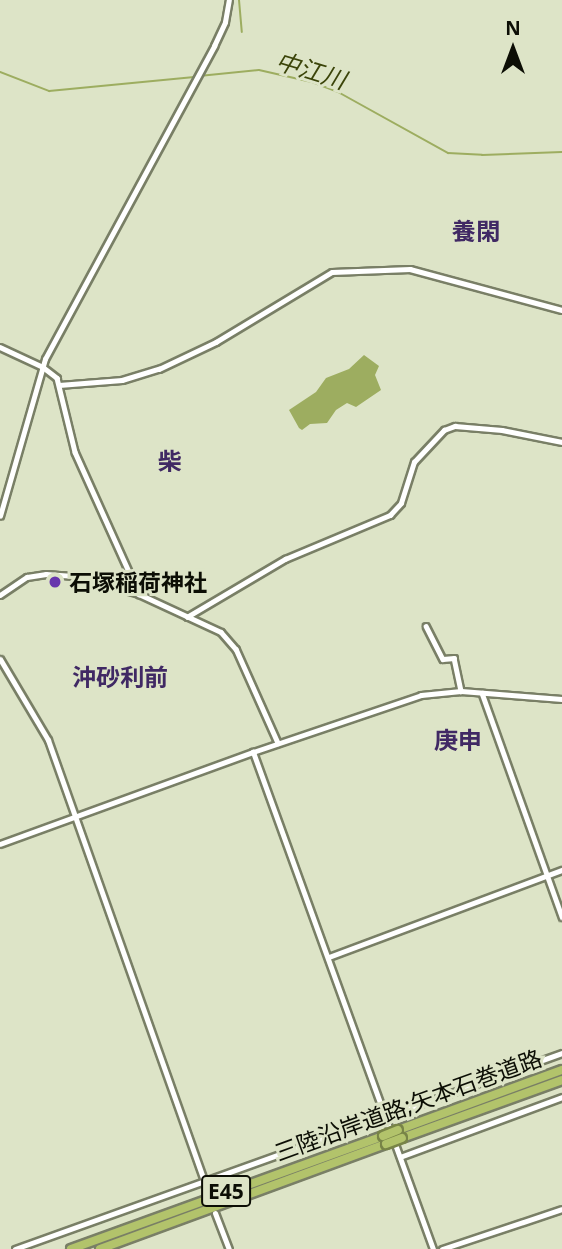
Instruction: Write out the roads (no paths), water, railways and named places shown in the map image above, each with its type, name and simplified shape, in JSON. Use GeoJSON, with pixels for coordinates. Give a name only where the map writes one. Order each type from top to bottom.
{"type":"FeatureCollection","features":[{"type":"Feature","properties":{"kind":"highway","name":"三陸沿岸道路;矢本石巻道路"},"geometry":{"type":"LineString","coordinates":[[100,1249],[562,1070]]}},
{"type":"Feature","properties":{"kind":"highway","name":"三陸沿岸道路;矢本石巻道路"},"geometry":{"type":"LineString","coordinates":[[400,1134],[562,1080]]}},
{"type":"Feature","properties":{"kind":"highway","name":"三陸沿岸道路;矢本石巻道路"},"geometry":{"type":"LineString","coordinates":[[71,1249],[384,1140]]}},
{"type":"Feature","properties":{"kind":"street"},"geometry":{"type":"LineString","coordinates":[[0,516],[43,367],[225,22],[229,0]]}},
{"type":"Feature","properties":{"kind":"street"},"geometry":{"type":"LineString","coordinates":[[59,385],[122,380],[159,369],[216,342],[332,272],[411,269],[562,310]]}},
{"type":"Feature","properties":{"kind":"street"},"geometry":{"type":"LineString","coordinates":[[0,347],[52,372],[59,385],[75,452],[139,593]]}},
{"type":"Feature","properties":{"kind":"street"},"geometry":{"type":"LineString","coordinates":[[187,617],[285,559],[390,516],[401,503],[414,462],[444,430],[456,426],[493,429],[562,442]]}},
{"type":"Feature","properties":{"kind":"street"},"geometry":{"type":"LineString","coordinates":[[0,595],[27,577],[46,573],[95,579],[139,593],[230,639],[264,706],[278,743]]}},
{"type":"Feature","properties":{"kind":"street"},"geometry":{"type":"LineString","coordinates":[[426,626],[443,659],[454,658],[461,691]]}},
{"type":"Feature","properties":{"kind":"street"},"geometry":{"type":"LineString","coordinates":[[0,659],[48,740],[208,1192]]}},
{"type":"Feature","properties":{"kind":"street"},"geometry":{"type":"LineString","coordinates":[[0,844],[399,701],[461,691],[562,699]]}},
{"type":"Feature","properties":{"kind":"street"},"geometry":{"type":"LineString","coordinates":[[482,693],[562,917]]}},
{"type":"Feature","properties":{"kind":"street"},"geometry":{"type":"LineString","coordinates":[[253,752],[433,1249]]}},
{"type":"Feature","properties":{"kind":"street"},"geometry":{"type":"LineString","coordinates":[[329,957],[562,870]]}},
{"type":"Feature","properties":{"kind":"street"},"geometry":{"type":"LineString","coordinates":[[15,1249],[562,1052]]}},
{"type":"Feature","properties":{"kind":"street"},"geometry":{"type":"LineString","coordinates":[[400,1157],[562,1097]]}},
{"type":"Feature","properties":{"kind":"street"},"geometry":{"type":"LineString","coordinates":[[442,1249],[562,1209]]}},
{"type":"Feature","properties":{"kind":"street"},"geometry":{"type":"LineString","coordinates":[[215,1213],[229,1249]]}},
{"type":"Feature","properties":{"kind":"waterway"},"geometry":{"type":"LineString","coordinates":[[239,0],[242,32]]}},
{"type":"Feature","properties":{"kind":"waterway","name":"中江川"},"geometry":{"type":"LineString","coordinates":[[199,76],[259,70],[312,82],[338,92],[448,153],[482,155],[562,152]]}},
{"type":"Feature","properties":{"kind":"waterway","name":"中江川"},"geometry":{"type":"LineString","coordinates":[[0,72],[49,91],[194,77]]}},
{"type":"Feature","properties":{"kind":"place","name":"石塚稲荷神社"},"geometry":{"type":"Point","coordinates":[55,582]}},
{"type":"Feature","properties":{"kind":"district","name":"養閑"},"geometry":{"type":"Point","coordinates":[476,231]}},
{"type":"Feature","properties":{"kind":"district","name":"柴"},"geometry":{"type":"Point","coordinates":[170,461]}},
{"type":"Feature","properties":{"kind":"district","name":"沖砂利前"},"geometry":{"type":"Point","coordinates":[120,677]}},
{"type":"Feature","properties":{"kind":"district","name":"庚申"},"geometry":{"type":"Point","coordinates":[458,740]}}]}
